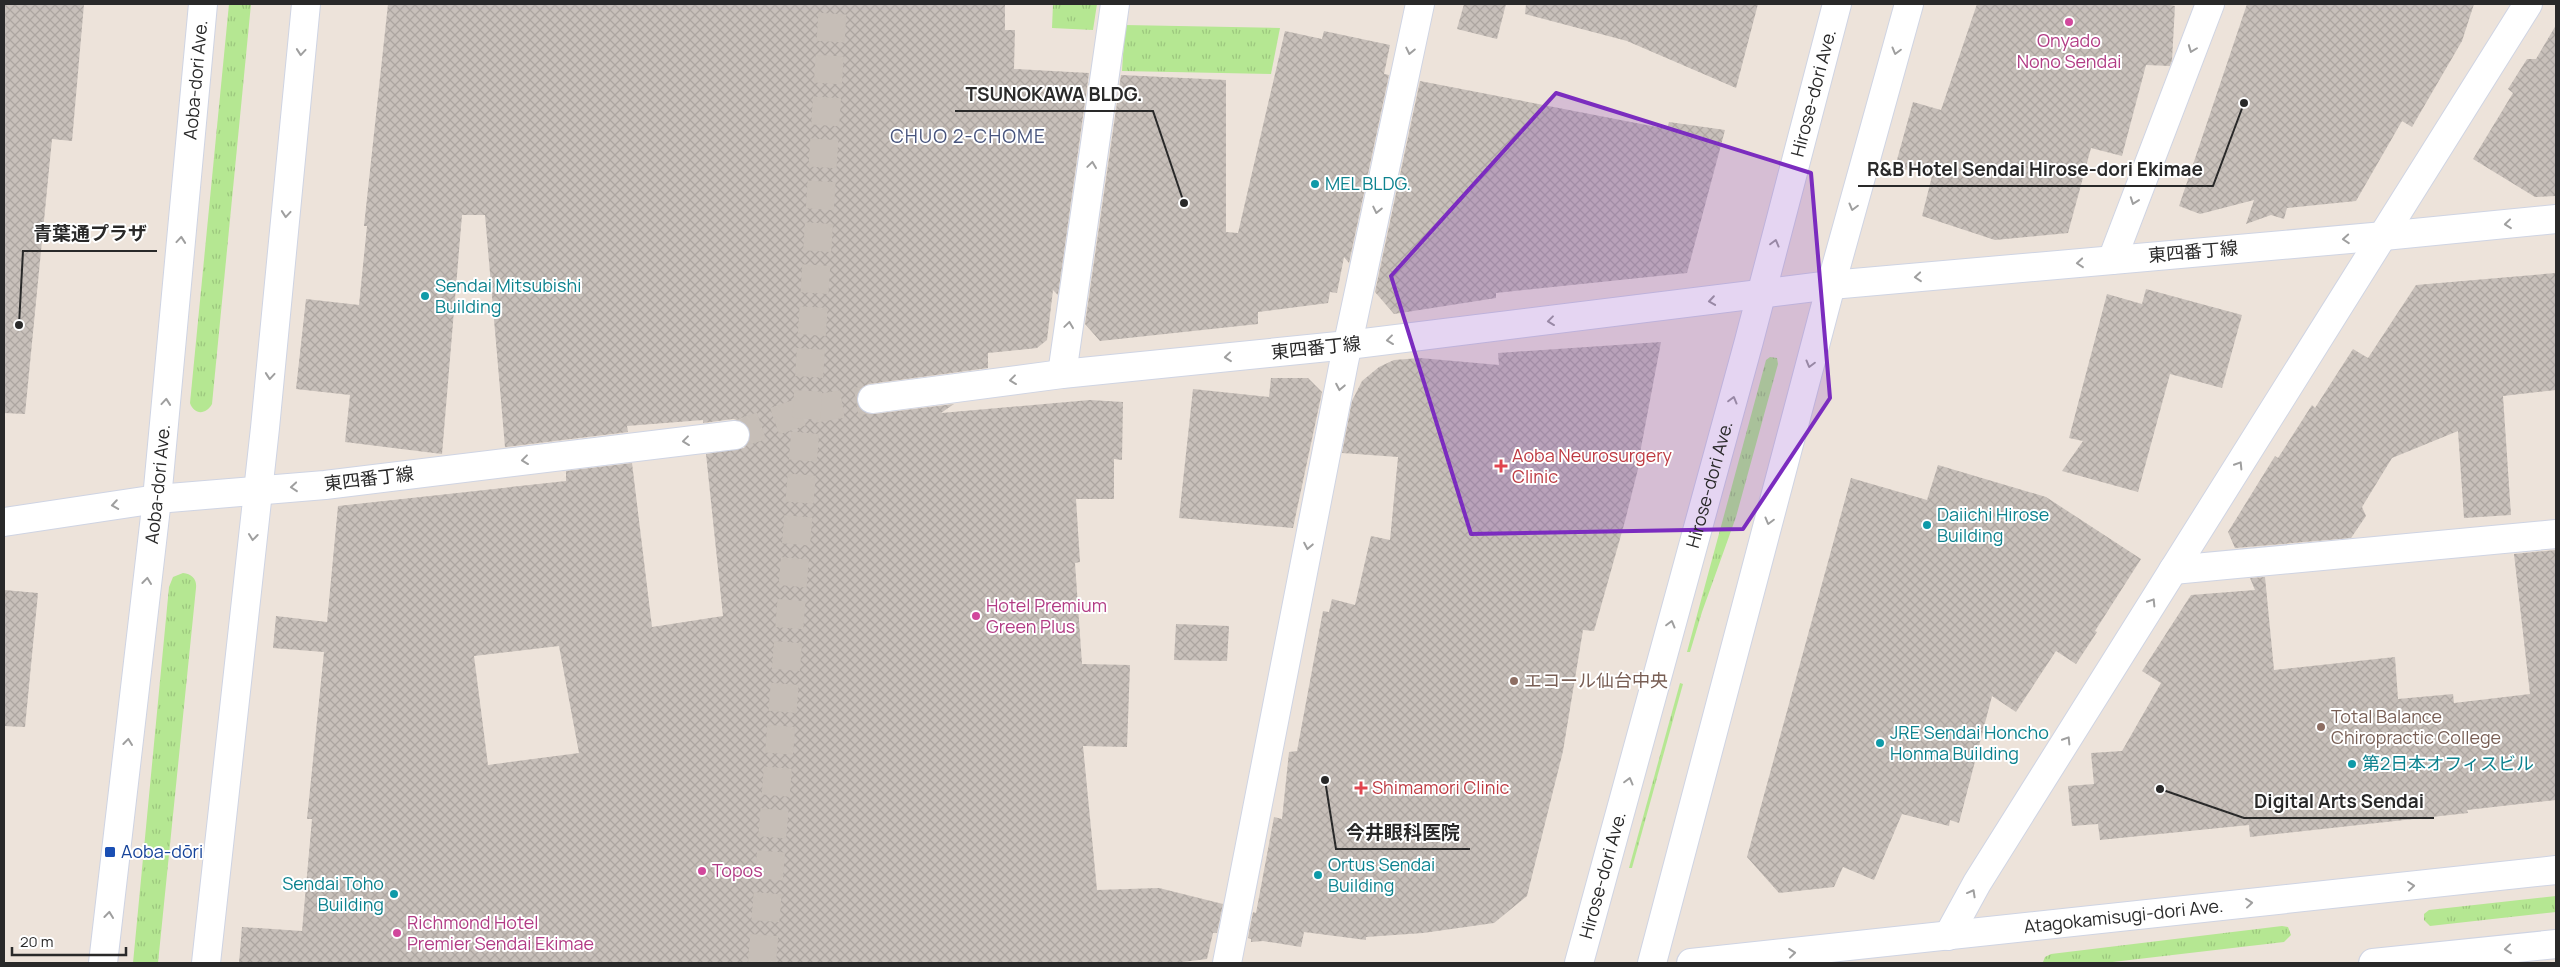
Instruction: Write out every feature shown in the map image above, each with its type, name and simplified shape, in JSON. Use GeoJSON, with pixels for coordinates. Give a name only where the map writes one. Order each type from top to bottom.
{"type":"FeatureCollection","features":[{"type":"Feature","properties":{"kind":"street","name":"Aoba-dori Ave."},"geometry":{"type":"LineString","coordinates":[[103,963],[157,499],[204,4]]}},
{"type":"Feature","properties":{"kind":"street"},"geometry":{"type":"LineString","coordinates":[[206,963],[258,490],[306,4]]}},
{"type":"Feature","properties":{"kind":"street"},"geometry":{"type":"LineString","coordinates":[[1062,374],[1115,4]]}},
{"type":"Feature","properties":{"kind":"street"},"geometry":{"type":"LineString","coordinates":[[1227,963],[1348,346],[1420,4]]}},
{"type":"Feature","properties":{"kind":"street","name":"Hirose-dori Ave."},"geometry":{"type":"LineString","coordinates":[[1579,963],[1837,4]]}},
{"type":"Feature","properties":{"kind":"street"},"geometry":{"type":"LineString","coordinates":[[1652,963],[1830,285],[1909,4]]}},
{"type":"Feature","properties":{"kind":"street"},"geometry":{"type":"LineString","coordinates":[[2112,260],[2210,4]]}},
{"type":"Feature","properties":{"kind":"street"},"geometry":{"type":"LineString","coordinates":[[1948,936],[1977,883],[2528,4]]}},
{"type":"Feature","properties":{"kind":"street","name":"東四番丁線"},"geometry":{"type":"LineString","coordinates":[[872,399],[1062,374],[1348,346],[1830,285],[2556,219]]}},
{"type":"Feature","properties":{"kind":"street","name":"東四番丁線"},"geometry":{"type":"LineString","coordinates":[[4,522],[157,499],[325,485],[735,435]]}},
{"type":"Feature","properties":{"kind":"street"},"geometry":{"type":"LineString","coordinates":[[2173,570],[2556,534]]}},
{"type":"Feature","properties":{"kind":"street","name":"Atagokamisugi-dori Ave."},"geometry":{"type":"LineString","coordinates":[[1692,963],[2556,870]]}},
{"type":"Feature","properties":{"kind":"street"},"geometry":{"type":"LineString","coordinates":[[2373,963],[2556,944]]}},
{"type":"Feature","properties":{"kind":"highlighted area"},"geometry":{"type":"Polygon","coordinates":[[[1556,93],[1811,173],[1830,398],[1743,529],[1471,534],[1391,276],[1556,93]]]}},
{"type":"Feature","properties":{"kind":"green space"},"geometry":{"type":"Polygon","coordinates":[[[229,4],[251,4],[212,404],[207,410],[200,412],[194,410],[190,403],[229,4]]]}},
{"type":"Feature","properties":{"kind":"green space"},"geometry":{"type":"Polygon","coordinates":[[[1053,4],[1097,4],[1093,30],[1052,28],[1053,4]]]}},
{"type":"Feature","properties":{"kind":"green space"},"geometry":{"type":"Polygon","coordinates":[[[1125,25],[1280,28],[1271,74],[1122,71],[1125,25]]]}},
{"type":"Feature","properties":{"kind":"green space"},"geometry":{"type":"Polygon","coordinates":[[[1770,357],[1777,358],[1778,364],[1736,517],[1702,612],[1690,652],[1687,652],[1766,360],[1770,357]]]}},
{"type":"Feature","properties":{"kind":"green space"},"geometry":{"type":"Polygon","coordinates":[[[183,573],[189,574],[193,578],[196,582],[196,588],[158,963],[133,963],[169,587],[173,577],[183,573]]]}},
{"type":"Feature","properties":{"kind":"green space"},"geometry":{"type":"Polygon","coordinates":[[[1680,683],[1683,684],[1632,868],[1629,868],[1680,683]]]}},
{"type":"Feature","properties":{"kind":"green space"},"geometry":{"type":"Polygon","coordinates":[[[2556,896],[2556,912],[2430,926],[2424,920],[2424,914],[2429,910],[2556,896]]]}},
{"type":"Feature","properties":{"kind":"green space"},"geometry":{"type":"Polygon","coordinates":[[[2282,926],[2288,927],[2291,935],[2284,942],[2104,963],[2043,962],[2045,957],[2051,954],[2282,926]]]}},
{"type":"Feature","properties":{"kind":"building"},"geometry":{"type":"Polygon","coordinates":[[[4,4],[84,4],[72,141],[52,139],[25,414],[4,413],[4,4]]]}},
{"type":"Feature","properties":{"kind":"building"},"geometry":{"type":"Polygon","coordinates":[[[388,4],[1005,4],[1005,30],[1015,30],[1014,69],[1089,73],[1058,295],[1053,290],[1047,340],[1037,348],[988,353],[988,368],[869,384],[862,387],[858,393],[857,402],[860,409],[866,414],[874,414],[954,404],[941,413],[1090,400],[1123,402],[1122,460],[1114,459],[1114,499],[1076,499],[1080,562],[1075,563],[1082,664],[1130,665],[1127,747],[1083,746],[1097,890],[1159,888],[1223,904],[1217,933],[1213,933],[1207,959],[1174,963],[239,963],[242,927],[302,931],[312,819],[307,819],[324,652],[273,648],[276,616],[327,622],[338,506],[566,481],[566,471],[632,463],[652,627],[723,616],[706,454],[744,448],[750,441],[748,426],[742,421],[733,419],[703,423],[703,420],[627,426],[628,432],[505,447],[485,215],[462,215],[442,454],[345,442],[350,395],[296,389],[306,299],[359,305],[367,226],[364,226],[388,4]],[[559,646],[474,656],[488,765],[579,753],[559,646]]]}},
{"type":"Feature","properties":{"kind":"building"},"geometry":{"type":"Polygon","coordinates":[[[1464,4],[1506,4],[1497,39],[1457,29],[1464,4]]]}},
{"type":"Feature","properties":{"kind":"building"},"geometry":{"type":"Polygon","coordinates":[[[1526,4],[1758,4],[1736,88],[1627,41],[1525,14],[1526,4]]]}},
{"type":"Feature","properties":{"kind":"building"},"geometry":{"type":"Polygon","coordinates":[[[1977,4],[2165,4],[2175,6],[2170,66],[2146,65],[2122,156],[2091,148],[2068,233],[1995,240],[1922,216],[1932,176],[1895,167],[1913,102],[1941,110],[1977,4]]]}},
{"type":"Feature","properties":{"kind":"building"},"geometry":{"type":"Polygon","coordinates":[[[2247,4],[2474,4],[2462,41],[2412,127],[2402,121],[2356,201],[2287,208],[2284,219],[2271,215],[2246,224],[2254,200],[2200,214],[2179,206],[2247,4]]]}},
{"type":"Feature","properties":{"kind":"building"},"geometry":{"type":"Polygon","coordinates":[[[2556,25],[2556,196],[2535,197],[2473,159],[2513,93],[2508,89],[2527,59],[2536,59],[2556,25]]]}},
{"type":"Feature","properties":{"kind":"building"},"geometry":{"type":"Polygon","coordinates":[[[1285,31],[1322,39],[1324,31],[1390,45],[1384,74],[1389,75],[1349,263],[1344,257],[1337,293],[1330,292],[1328,303],[1258,312],[1258,324],[1100,341],[1085,324],[1121,75],[1226,80],[1226,232],[1238,233],[1285,31]]]}},
{"type":"Feature","properties":{"kind":"building"},"geometry":{"type":"Polygon","coordinates":[[[1420,81],[1667,129],[1669,122],[1725,130],[1687,273],[1496,293],[1496,298],[1394,314],[1375,292],[1420,81]]]}},
{"type":"Feature","properties":{"kind":"building"},"geometry":{"type":"Polygon","coordinates":[[[2556,273],[2556,390],[2503,396],[2511,515],[2464,518],[2458,431],[2392,458],[2362,507],[2366,516],[2351,538],[2235,548],[2228,532],[2275,456],[2278,458],[2312,405],[2315,408],[2353,349],[2368,358],[2416,285],[2556,273]]]}},
{"type":"Feature","properties":{"kind":"building"},"geometry":{"type":"Polygon","coordinates":[[[2146,289],[2242,315],[2222,388],[2170,374],[2138,492],[2062,471],[2083,441],[2069,438],[2107,294],[2142,304],[2146,289]]]}},
{"type":"Feature","properties":{"kind":"building"},"geometry":{"type":"Polygon","coordinates":[[[1661,342],[1640,453],[1642,453],[1625,521],[1594,631],[1583,630],[1563,751],[1527,896],[1494,923],[1423,933],[1366,937],[1366,940],[1304,932],[1301,947],[1263,941],[1251,942],[1251,939],[1248,938],[1253,912],[1256,913],[1274,817],[1282,819],[1289,752],[1297,751],[1323,611],[1329,612],[1332,599],[1355,605],[1371,536],[1390,540],[1398,457],[1342,453],[1352,401],[1362,381],[1379,367],[1394,360],[1420,358],[1499,365],[1498,353],[1661,342]]]}},
{"type":"Feature","properties":{"kind":"building"},"geometry":{"type":"Polygon","coordinates":[[[1271,378],[1308,378],[1322,392],[1293,528],[1179,518],[1193,389],[1269,397],[1271,378]]]}},
{"type":"Feature","properties":{"kind":"building"},"geometry":{"type":"Polygon","coordinates":[[[1938,465],[2046,497],[2141,559],[2076,664],[2056,651],[2016,712],[1992,696],[1959,823],[1950,820],[1949,826],[1902,814],[1874,880],[1843,867],[1834,887],[1779,893],[1747,857],[1851,478],[1927,500],[1938,465]]]}},
{"type":"Feature","properties":{"kind":"building"},"geometry":{"type":"Polygon","coordinates":[[[2556,550],[2556,800],[2467,810],[2468,813],[2250,837],[2249,825],[2100,840],[2098,824],[2072,826],[2068,786],[2094,784],[2091,753],[2122,751],[2161,683],[2142,671],[2191,595],[2255,590],[2250,578],[2265,577],[2274,670],[2395,657],[2398,699],[2453,694],[2454,703],[2530,694],[2514,554],[2556,550]]]}},
{"type":"Feature","properties":{"kind":"building"},"geometry":{"type":"Polygon","coordinates":[[[4,590],[38,593],[25,727],[4,726],[4,590]]]}},
{"type":"Feature","properties":{"kind":"building"},"geometry":{"type":"Polygon","coordinates":[[[1176,624],[1229,626],[1227,661],[1174,660],[1176,624]]]}},
{"type":"Feature","properties":{"kind":"tunnel"},"geometry":{"type":"LineString","coordinates":[[762,963],[807,410],[833,4]]}},
{"type":"Feature","properties":{"kind":"tunnel"},"geometry":{"type":"LineString","coordinates":[[735,435],[807,410],[872,399]]}},
{"type":"Feature","properties":{"kind":"place","name":"Onyado Nono Sendai"},"geometry":{"type":"Point","coordinates":[2069,22]}},
{"type":"Feature","properties":{"kind":"place","name":"R&B Hotel Sendai Hirose-dori Ekimae"},"geometry":{"type":"Point","coordinates":[2244,103]}},
{"type":"Feature","properties":{"kind":"place","name":"MEL BLDG."},"geometry":{"type":"Point","coordinates":[1315,184]}},
{"type":"Feature","properties":{"kind":"place","name":"TSUNOKAWA BLDG."},"geometry":{"type":"Point","coordinates":[1184,203]}},
{"type":"Feature","properties":{"kind":"place","name":"Sendai Mitsubishi Building"},"geometry":{"type":"Point","coordinates":[425,296]}},
{"type":"Feature","properties":{"kind":"place","name":"青葉通プラザ"},"geometry":{"type":"Point","coordinates":[19,325]}},
{"type":"Feature","properties":{"kind":"place","name":"Aoba Neurosurgery Clinic"},"geometry":{"type":"Point","coordinates":[1501,466]}},
{"type":"Feature","properties":{"kind":"place","name":"Daiichi Hirose Building"},"geometry":{"type":"Point","coordinates":[1927,525]}},
{"type":"Feature","properties":{"kind":"place","name":"Hotel Premium Green Plus"},"geometry":{"type":"Point","coordinates":[976,616]}},
{"type":"Feature","properties":{"kind":"place","name":"エコール仙台中央"},"geometry":{"type":"Point","coordinates":[1514,681]}},
{"type":"Feature","properties":{"kind":"place","name":"Total Balance Chiropractic College"},"geometry":{"type":"Point","coordinates":[2321,727]}},
{"type":"Feature","properties":{"kind":"place","name":"JRE Sendai Honcho Honma Building"},"geometry":{"type":"Point","coordinates":[1880,743]}},
{"type":"Feature","properties":{"kind":"place","name":"第2日本オフィスビル"},"geometry":{"type":"Point","coordinates":[2352,764]}},
{"type":"Feature","properties":{"kind":"place","name":"今井眼科医院"},"geometry":{"type":"Point","coordinates":[1325,780]}},
{"type":"Feature","properties":{"kind":"place","name":"Shimamori Clinic"},"geometry":{"type":"Point","coordinates":[1361,788]}},
{"type":"Feature","properties":{"kind":"place","name":"Digital Arts Sendai"},"geometry":{"type":"Point","coordinates":[2160,789]}},
{"type":"Feature","properties":{"kind":"place","name":"Aoba-dōri"},"geometry":{"type":"Point","coordinates":[110,852]}},
{"type":"Feature","properties":{"kind":"place","name":"Topos"},"geometry":{"type":"Point","coordinates":[702,871]}},
{"type":"Feature","properties":{"kind":"place","name":"Ortus Sendai Building"},"geometry":{"type":"Point","coordinates":[1318,875]}},
{"type":"Feature","properties":{"kind":"place","name":"Sendai Toho Building"},"geometry":{"type":"Point","coordinates":[394,894]}},
{"type":"Feature","properties":{"kind":"place","name":"Richmond Hotel Premier Sendai Ekimae"},"geometry":{"type":"Point","coordinates":[397,933]}},
{"type":"Feature","properties":{"kind":"district","name":"CHUO 2-CHOME"},"geometry":{"type":"Point","coordinates":[968,136]}}]}
